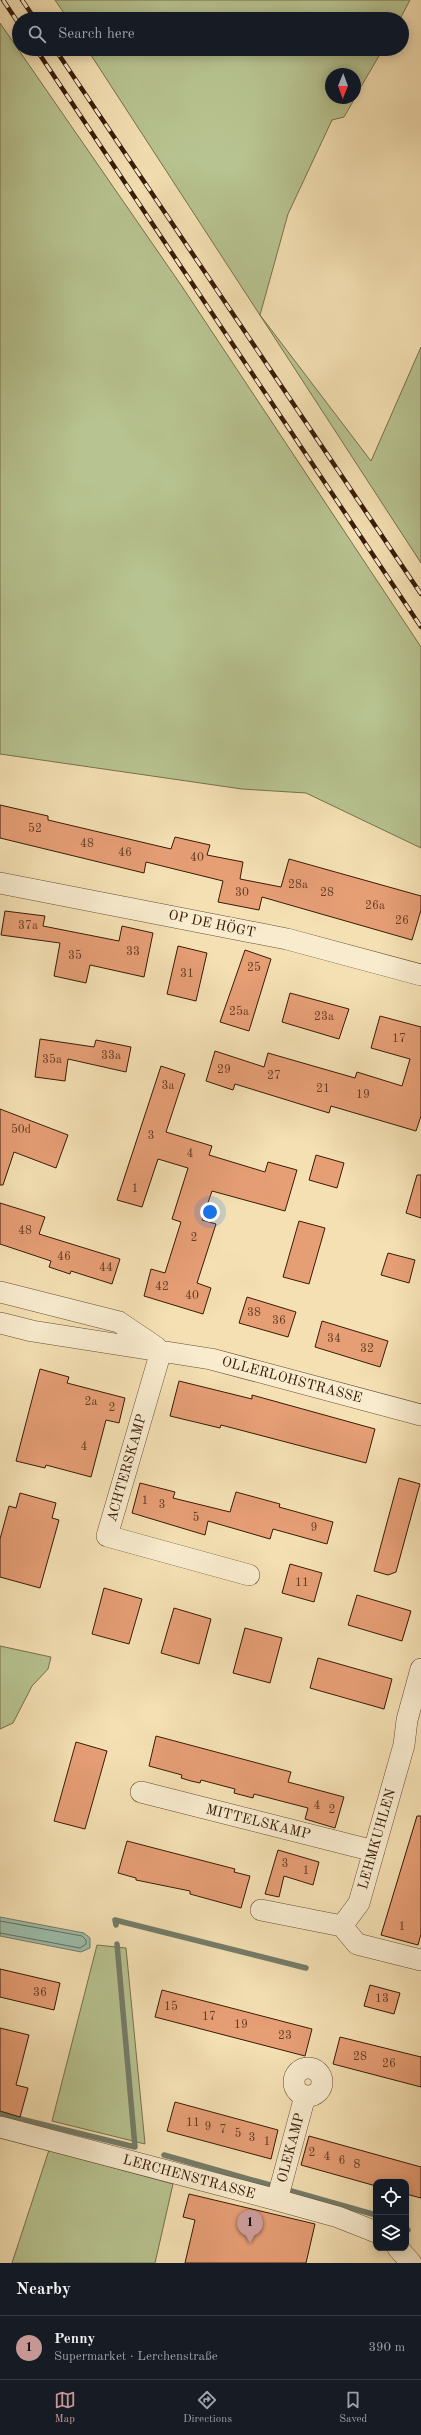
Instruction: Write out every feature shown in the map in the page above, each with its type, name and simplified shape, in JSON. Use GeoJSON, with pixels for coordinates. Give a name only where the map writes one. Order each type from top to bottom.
{"type":"FeatureCollection","features":[{"type":"Feature","properties":{"kind":"street","name":"OP DE HÖGT"},"geometry":{"type":"LineString","coordinates":[[0,883],[287,939],[421,975]]}},
{"type":"Feature","properties":{"kind":"street","name":"OLLERLOHSTRASSE"},"geometry":{"type":"LineString","coordinates":[[0,1292],[119,1322],[161,1351]]}},
{"type":"Feature","properties":{"kind":"street","name":"OLLERLOHSTRASSE"},"geometry":{"type":"LineString","coordinates":[[0,1323],[32,1331],[211,1358],[421,1415]]}},
{"type":"Feature","properties":{"kind":"street","name":"ACHTERSKAMP"},"geometry":{"type":"LineString","coordinates":[[161,1351],[107,1536],[249,1575]]}},
{"type":"Feature","properties":{"kind":"street","name":"LEHMKUHLEN"},"geometry":{"type":"LineString","coordinates":[[342,1926],[358,1903],[374,1851],[404,1745],[407,1720],[421,1669]]}},
{"type":"Feature","properties":{"kind":"street","name":"MITTELSKAMP"},"geometry":{"type":"LineString","coordinates":[[141,1792],[374,1851]]}},
{"type":"Feature","properties":{"kind":"street"},"geometry":{"type":"LineString","coordinates":[[262,1910],[342,1926],[358,1944],[421,1960]]}},
{"type":"Feature","properties":{"kind":"street","name":"OLEKAMP"},"geometry":{"type":"LineString","coordinates":[[277,2200],[304,2096]]}},
{"type":"Feature","properties":{"kind":"street","name":"LERCHENSTRASSE"},"geometry":{"type":"LineString","coordinates":[[0,2127],[277,2200],[338,2217],[373,2231]]}},
{"type":"Feature","properties":{"kind":"street"},"geometry":{"type":"LineString","coordinates":[[401,2251],[411,2263]]}},
{"type":"Feature","properties":{"kind":"green space"},"geometry":{"type":"Polygon","coordinates":[[[55,0],[410,0],[404,12],[63,12],[55,0]]]}},
{"type":"Feature","properties":{"kind":"green space"},"geometry":{"type":"Polygon","coordinates":[[[0,23],[12,40],[12,56],[23,56],[181,285],[421,647],[421,848],[306,793],[242,789],[0,754],[0,23]]]}},
{"type":"Feature","properties":{"kind":"green space"},"geometry":{"type":"Polygon","coordinates":[[[92,56],[379,56],[361,87],[361,68],[325,68],[325,104],[352,104],[344,117],[332,120],[288,214],[260,315],[371,461],[421,347],[421,563],[92,56]]]}},
{"type":"Feature","properties":{"kind":"green space"},"geometry":{"type":"Polygon","coordinates":[[[0,1646],[51,1657],[48,1669],[32,1686],[13,1723],[0,1729],[0,1646]]]}},
{"type":"Feature","properties":{"kind":"green space"},"geometry":{"type":"Polygon","coordinates":[[[97,1945],[126,1948],[145,2144],[52,2121],[97,1945]]]}},
{"type":"Feature","properties":{"kind":"green space"},"geometry":{"type":"Polygon","coordinates":[[[49,2150],[173,2184],[155,2263],[12,2263],[49,2150]]]}},
{"type":"Feature","properties":{"kind":"water"},"geometry":{"type":"Polygon","coordinates":[[[0,1917],[84,1933],[90,1938],[90,1948],[81,1952],[0,1936],[0,1917]]]}},
{"type":"Feature","properties":{"kind":"building"},"geometry":{"type":"Polygon","coordinates":[[[0,805],[48,816],[48,820],[171,849],[175,837],[210,845],[207,855],[243,862],[240,879],[281,887],[289,859],[421,896],[421,910],[412,940],[262,897],[259,910],[218,902],[223,881],[146,862],[144,873],[0,838],[0,805]]]}},
{"type":"Feature","properties":{"kind":"building"},"geometry":{"type":"Polygon","coordinates":[[[5,911],[45,916],[43,926],[119,941],[122,926],[153,933],[144,977],[90,965],[86,983],[54,976],[60,943],[1,935],[5,911]]]}},
{"type":"Feature","properties":{"kind":"building"},"geometry":{"type":"Polygon","coordinates":[[[178,946],[207,953],[196,1001],[167,994],[178,946]]]}},
{"type":"Feature","properties":{"kind":"building"},"geometry":{"type":"Polygon","coordinates":[[[245,950],[271,959],[249,1031],[220,1022],[245,950]]]}},
{"type":"Feature","properties":{"kind":"building"},"geometry":{"type":"Polygon","coordinates":[[[290,993],[349,1009],[339,1039],[282,1022],[290,993]]]}},
{"type":"Feature","properties":{"kind":"building"},"geometry":{"type":"Polygon","coordinates":[[[380,1016],[421,1027],[421,1116],[416,1131],[331,1106],[329,1113],[235,1084],[233,1090],[206,1081],[215,1051],[264,1067],[268,1053],[355,1078],[357,1072],[402,1086],[410,1059],[371,1048],[380,1016]]]}},
{"type":"Feature","properties":{"kind":"building"},"geometry":{"type":"Polygon","coordinates":[[[40,1039],[94,1047],[96,1040],[131,1047],[126,1072],[68,1059],[65,1081],[35,1077],[40,1039]]]}},
{"type":"Feature","properties":{"kind":"building"},"geometry":{"type":"Polygon","coordinates":[[[161,1066],[185,1074],[166,1132],[212,1146],[209,1155],[265,1172],[268,1162],[297,1170],[285,1211],[212,1191],[202,1220],[216,1224],[197,1283],[211,1288],[203,1314],[144,1296],[151,1269],[165,1273],[181,1222],[172,1219],[188,1168],[158,1159],[142,1207],[117,1200],[161,1066]]]}},
{"type":"Feature","properties":{"kind":"building"},"geometry":{"type":"Polygon","coordinates":[[[0,1109],[68,1135],[56,1168],[14,1152],[3,1185],[0,1185],[0,1109]]]}},
{"type":"Feature","properties":{"kind":"building"},"geometry":{"type":"Polygon","coordinates":[[[316,1155],[344,1163],[337,1188],[309,1180],[316,1155]]]}},
{"type":"Feature","properties":{"kind":"building"},"geometry":{"type":"Polygon","coordinates":[[[417,1175],[421,1175],[421,1218],[406,1213],[417,1175]]]}},
{"type":"Feature","properties":{"kind":"building"},"geometry":{"type":"Polygon","coordinates":[[[0,1203],[45,1217],[39,1234],[120,1259],[112,1284],[71,1271],[70,1274],[49,1267],[51,1261],[0,1244],[0,1203]]]}},
{"type":"Feature","properties":{"kind":"building"},"geometry":{"type":"Polygon","coordinates":[[[299,1221],[325,1228],[309,1284],[283,1277],[299,1221]]]}},
{"type":"Feature","properties":{"kind":"building"},"geometry":{"type":"Polygon","coordinates":[[[388,1253],[415,1260],[409,1283],[381,1275],[388,1253]]]}},
{"type":"Feature","properties":{"kind":"building"},"geometry":{"type":"Polygon","coordinates":[[[247,1297],[296,1312],[288,1337],[239,1323],[247,1297]]]}},
{"type":"Feature","properties":{"kind":"building"},"geometry":{"type":"Polygon","coordinates":[[[322,1321],[388,1341],[380,1367],[315,1347],[322,1321]]]}},
{"type":"Feature","properties":{"kind":"building"},"geometry":{"type":"Polygon","coordinates":[[[40,1369],[69,1377],[67,1383],[125,1398],[119,1423],[106,1420],[91,1477],[46,1465],[45,1468],[16,1461],[40,1369]]]}},
{"type":"Feature","properties":{"kind":"building"},"geometry":{"type":"Polygon","coordinates":[[[179,1381],[252,1399],[252,1395],[375,1429],[366,1463],[221,1425],[220,1428],[170,1416],[179,1381]]]}},
{"type":"Feature","properties":{"kind":"building"},"geometry":{"type":"Polygon","coordinates":[[[399,1478],[420,1484],[396,1572],[388,1575],[374,1571],[399,1478]]]}},
{"type":"Feature","properties":{"kind":"building"},"geometry":{"type":"Polygon","coordinates":[[[140,1483],[175,1492],[173,1498],[230,1512],[236,1492],[280,1504],[279,1507],[333,1522],[327,1544],[273,1529],[270,1539],[208,1521],[205,1535],[132,1513],[140,1483]]]}},
{"type":"Feature","properties":{"kind":"building"},"geometry":{"type":"Polygon","coordinates":[[[20,1493],[56,1503],[52,1518],[59,1520],[40,1588],[0,1577],[0,1539],[9,1506],[16,1508],[20,1493]]]}},
{"type":"Feature","properties":{"kind":"building"},"geometry":{"type":"Polygon","coordinates":[[[290,1564],[322,1573],[314,1602],[282,1593],[290,1564]]]}},
{"type":"Feature","properties":{"kind":"building"},"geometry":{"type":"Polygon","coordinates":[[[104,1588],[142,1599],[129,1644],[92,1634],[104,1588]]]}},
{"type":"Feature","properties":{"kind":"building"},"geometry":{"type":"Polygon","coordinates":[[[357,1595],[411,1611],[402,1641],[348,1625],[357,1595]]]}},
{"type":"Feature","properties":{"kind":"building"},"geometry":{"type":"Polygon","coordinates":[[[174,1608],[211,1619],[199,1664],[161,1653],[174,1608]]]}},
{"type":"Feature","properties":{"kind":"building"},"geometry":{"type":"Polygon","coordinates":[[[245,1628],[282,1638],[270,1683],[233,1673],[245,1628]]]}},
{"type":"Feature","properties":{"kind":"building"},"geometry":{"type":"Polygon","coordinates":[[[318,1658],[392,1679],[384,1709],[310,1688],[318,1658]]]}},
{"type":"Feature","properties":{"kind":"building"},"geometry":{"type":"Polygon","coordinates":[[[156,1736],[291,1772],[288,1782],[344,1797],[335,1828],[305,1819],[308,1808],[254,1794],[253,1798],[234,1793],[235,1789],[201,1780],[200,1783],[191,1781],[181,1778],[182,1775],[149,1766],[156,1736]]]}},
{"type":"Feature","properties":{"kind":"building"},"geometry":{"type":"Polygon","coordinates":[[[76,1742],[107,1751],[85,1829],[54,1821],[76,1742]]]}},
{"type":"Feature","properties":{"kind":"building"},"geometry":{"type":"Polygon","coordinates":[[[417,1816],[421,1816],[421,1934],[418,1945],[381,1935],[417,1816]]]}},
{"type":"Feature","properties":{"kind":"building"},"geometry":{"type":"Polygon","coordinates":[[[127,1841],[235,1869],[234,1872],[250,1876],[241,1908],[190,1894],[190,1891],[136,1880],[136,1878],[118,1873],[127,1841]]]}},
{"type":"Feature","properties":{"kind":"building"},"geometry":{"type":"Polygon","coordinates":[[[278,1850],[319,1862],[313,1885],[284,1876],[279,1897],[265,1894],[278,1850]]]}},
{"type":"Feature","properties":{"kind":"building"},"geometry":{"type":"Polygon","coordinates":[[[0,1969],[60,1983],[54,2010],[0,1997],[0,1969]]]}},
{"type":"Feature","properties":{"kind":"building"},"geometry":{"type":"Polygon","coordinates":[[[370,1985],[400,1993],[394,2014],[364,2006],[370,1985]]]}},
{"type":"Feature","properties":{"kind":"building"},"geometry":{"type":"Polygon","coordinates":[[[162,1990],[312,2029],[305,2056],[155,2017],[162,1990]]]}},
{"type":"Feature","properties":{"kind":"building"},"geometry":{"type":"Polygon","coordinates":[[[0,2028],[29,2035],[16,2085],[28,2088],[20,2117],[0,2111],[0,2028]]]}},
{"type":"Feature","properties":{"kind":"building"},"geometry":{"type":"Polygon","coordinates":[[[340,2037],[421,2057],[421,2087],[333,2064],[340,2037]]]}},
{"type":"Feature","properties":{"kind":"building"},"geometry":{"type":"Polygon","coordinates":[[[175,2102],[278,2130],[271,2159],[167,2131],[175,2102]]]}},
{"type":"Feature","properties":{"kind":"building"},"geometry":{"type":"Polygon","coordinates":[[[309,2136],[421,2167],[421,2198],[409,2195],[409,2179],[373,2179],[373,2185],[301,2165],[309,2136]]]}},
{"type":"Feature","properties":{"kind":"building"},"geometry":{"type":"Polygon","coordinates":[[[189,2194],[315,2224],[306,2263],[185,2263],[195,2220],[183,2217],[189,2194]]]}},
{"type":"Feature","properties":{"kind":"waterway"},"geometry":{"type":"LineString","coordinates":[[116,1925],[115,1920],[306,1968]]}},
{"type":"Feature","properties":{"kind":"waterway"},"geometry":{"type":"LineString","coordinates":[[0,2114],[135,2147],[117,1944]]}},
{"type":"Feature","properties":{"kind":"waterway"},"geometry":{"type":"LineString","coordinates":[[164,2155],[373,2214]]}},
{"type":"Feature","properties":{"kind":"railway"},"geometry":{"type":"LineString","coordinates":[[3,0],[12,14]]}},
{"type":"Feature","properties":{"kind":"railway"},"geometry":{"type":"LineString","coordinates":[[22,0],[30,12]]}},
{"type":"Feature","properties":{"kind":"railway"},"geometry":{"type":"LineString","coordinates":[[41,56],[421,627]]}},
{"type":"Feature","properties":{"kind":"railway"},"geometry":{"type":"LineString","coordinates":[[60,56],[421,594]]}},
{"type":"Feature","properties":{"kind":"place","name":"Penny"},"geometry":{"type":"Point","coordinates":[250,2243]}}]}
